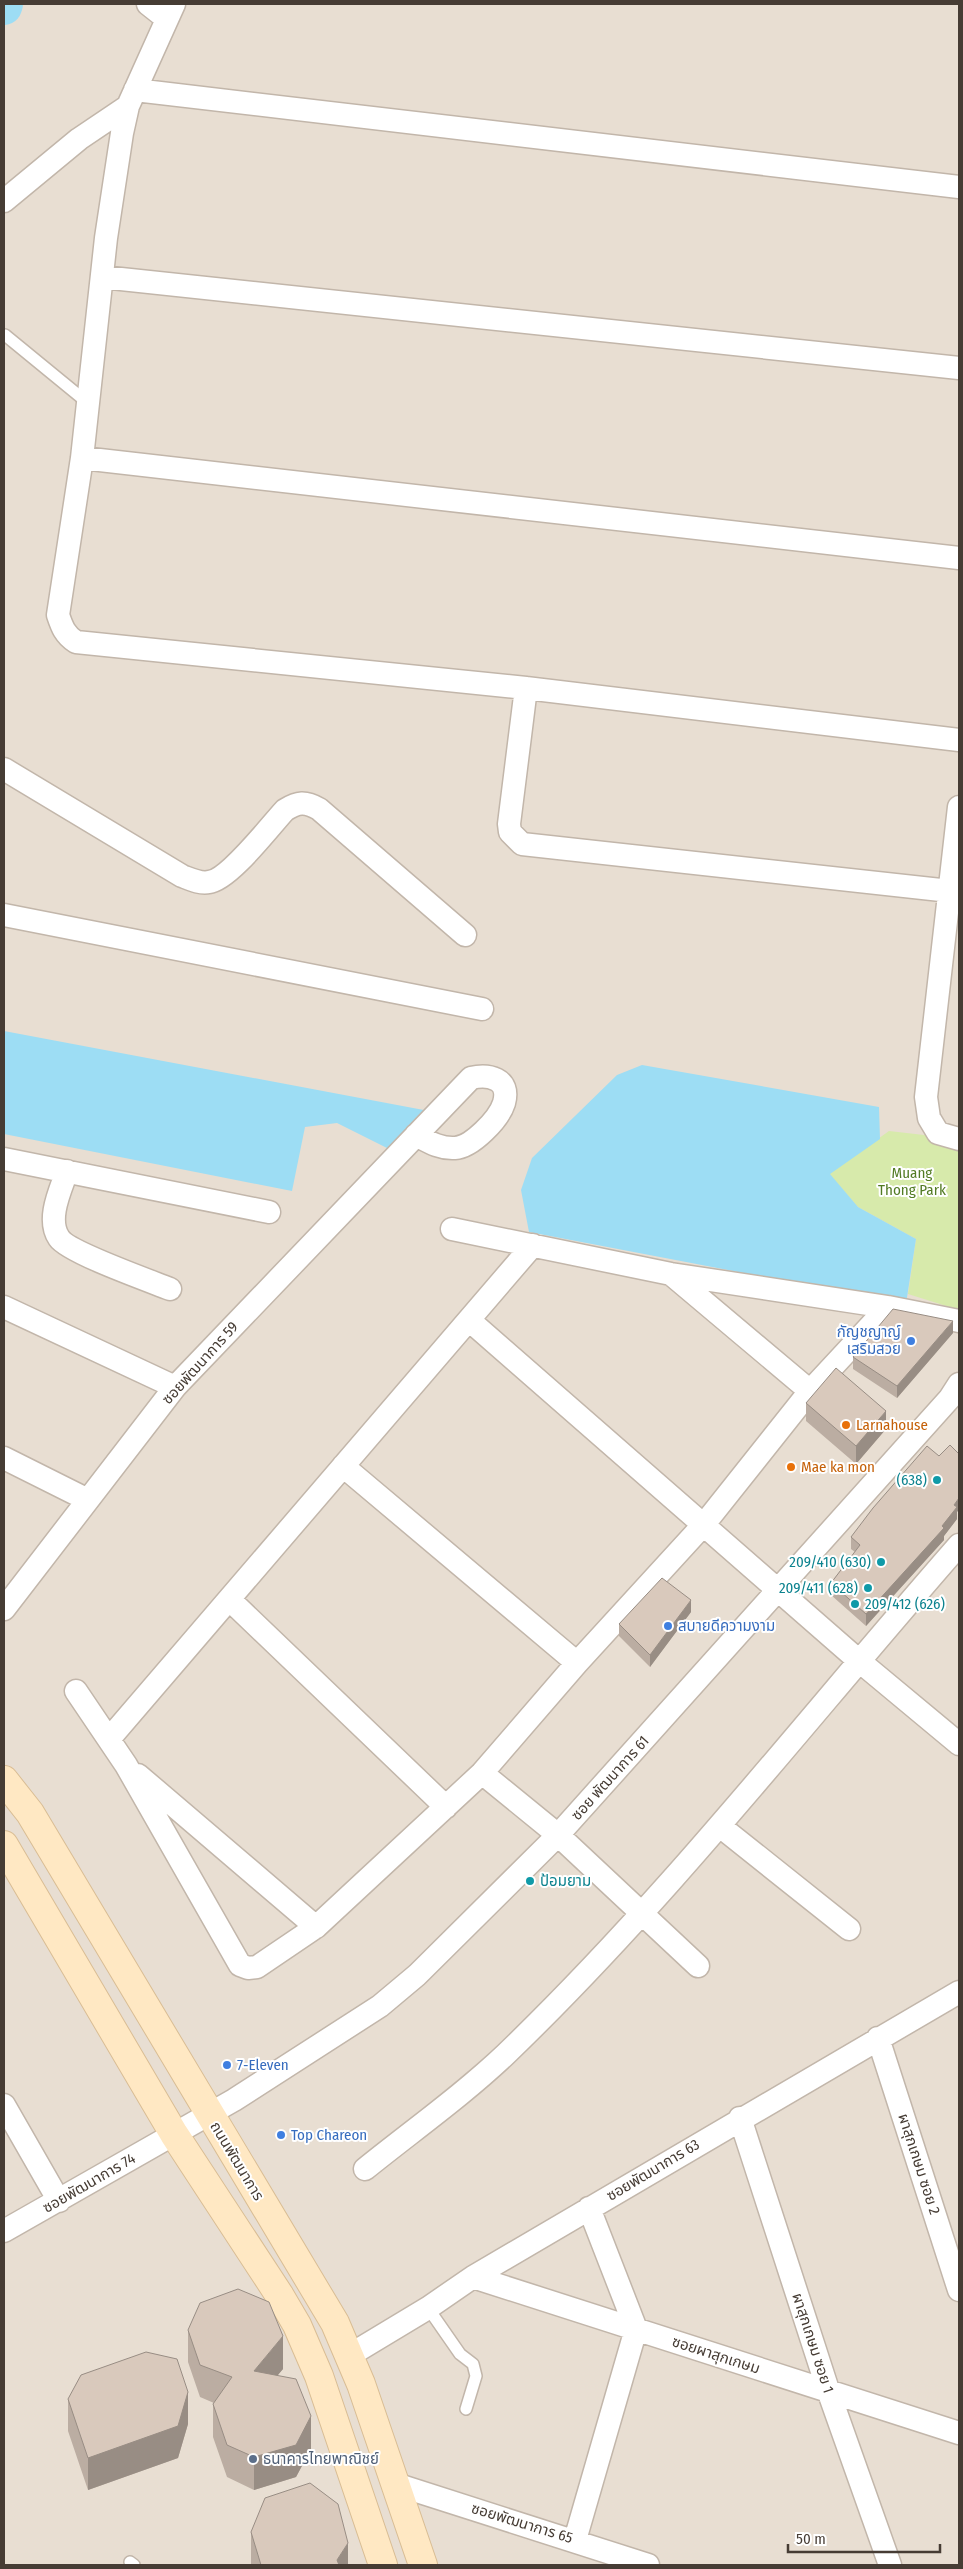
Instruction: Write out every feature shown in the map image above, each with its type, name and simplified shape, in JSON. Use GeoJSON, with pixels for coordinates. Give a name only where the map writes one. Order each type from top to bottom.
{"type":"FeatureCollection","features":[{"type":"Feature","properties":{"kind":"main road","name":"ถนนพัฒนาการ"},"geometry":{"type":"LineString","coordinates":[[4,1780],[30,1813],[325,2307],[350,2355],[423,2565]]}},
{"type":"Feature","properties":{"kind":"main road"},"geometry":{"type":"LineString","coordinates":[[8,1863],[174,2134],[280,2296],[296,2325],[319,2376],[383,2565]]}},
{"type":"Feature","properties":{"kind":"street"},"geometry":{"type":"LineString","coordinates":[[148,4],[170,12],[132,98],[118,161],[102,277],[82,458],[58,615],[68,637],[76,642],[526,688],[959,740]]}},
{"type":"Feature","properties":{"kind":"street"},"geometry":{"type":"LineString","coordinates":[[4,201],[132,98],[959,186]]}},
{"type":"Feature","properties":{"kind":"street"},"geometry":{"type":"LineString","coordinates":[[102,277],[959,368]]}},
{"type":"Feature","properties":{"kind":"street"},"geometry":{"type":"LineString","coordinates":[[82,458],[959,558]]}},
{"type":"Feature","properties":{"kind":"street"},"geometry":{"type":"LineString","coordinates":[[526,688],[509,824],[510,832],[522,844],[950,891]]}},
{"type":"Feature","properties":{"kind":"street"},"geometry":{"type":"LineString","coordinates":[[4,769],[182,876],[196,881],[209,882],[218,878],[235,866],[285,810],[296,803],[307,803],[319,809],[465,935]]}},
{"type":"Feature","properties":{"kind":"street"},"geometry":{"type":"LineString","coordinates":[[959,807],[926,1097],[929,1118],[938,1133],[959,1139]]}},
{"type":"Feature","properties":{"kind":"street"},"geometry":{"type":"LineString","coordinates":[[4,915],[482,1009]]}},
{"type":"Feature","properties":{"kind":"street","name":"ซอยพัฒนาการ 59"},"geometry":{"type":"LineString","coordinates":[[6,1602],[175,1387],[416,1135]]}},
{"type":"Feature","properties":{"kind":"street"},"geometry":{"type":"LineString","coordinates":[[4,1159],[269,1212]]}},
{"type":"Feature","properties":{"kind":"street"},"geometry":{"type":"LineString","coordinates":[[67,1171],[56,1204],[54,1223],[59,1238],[74,1249],[170,1289]]}},
{"type":"Feature","properties":{"kind":"street"},"geometry":{"type":"LineString","coordinates":[[452,1229],[670,1274],[888,1307],[959,1321]]}},
{"type":"Feature","properties":{"kind":"street"},"geometry":{"type":"LineString","coordinates":[[109,1739],[533,1245]]}},
{"type":"Feature","properties":{"kind":"street"},"geometry":{"type":"LineString","coordinates":[[670,1274],[810,1391]]}},
{"type":"Feature","properties":{"kind":"street"},"geometry":{"type":"LineString","coordinates":[[4,1307],[175,1387]]}},
{"type":"Feature","properties":{"kind":"street"},"geometry":{"type":"LineString","coordinates":[[76,1691],[126,1765],[240,1965],[248,1968],[257,1967],[316,1927],[482,1772],[577,1663],[704,1523],[810,1391],[888,1307]]}},
{"type":"Feature","properties":{"kind":"street"},"geometry":{"type":"LineString","coordinates":[[469,1320],[704,1523],[858,1660],[959,1744]]}},
{"type":"Feature","properties":{"kind":"street","name":"ซอย พัฒนาการ 61"},"geometry":{"type":"LineString","coordinates":[[208,2114],[380,2006],[417,1976],[558,1835],[950,1398],[959,1384]]}},
{"type":"Feature","properties":{"kind":"street"},"geometry":{"type":"LineString","coordinates":[[4,1458],[88,1500]]}},
{"type":"Feature","properties":{"kind":"street"},"geometry":{"type":"LineString","coordinates":[[343,1466],[577,1663]]}},
{"type":"Feature","properties":{"kind":"street"},"geometry":{"type":"LineString","coordinates":[[365,2169],[506,2054],[642,1913],[721,1827],[858,1660],[959,1545]]}},
{"type":"Feature","properties":{"kind":"street"},"geometry":{"type":"LineString","coordinates":[[230,1600],[446,1807]]}},
{"type":"Feature","properties":{"kind":"street"},"geometry":{"type":"LineString","coordinates":[[126,1765],[316,1927]]}},
{"type":"Feature","properties":{"kind":"street"},"geometry":{"type":"LineString","coordinates":[[482,1772],[558,1835],[698,1966]]}},
{"type":"Feature","properties":{"kind":"street"},"geometry":{"type":"LineString","coordinates":[[721,1827],[848,1929]]}},
{"type":"Feature","properties":{"kind":"street","name":"ซอยพัฒนาการ 63"},"geometry":{"type":"LineString","coordinates":[[350,2355],[428,2308],[472,2277],[740,2118],[959,1992]]}},
{"type":"Feature","properties":{"kind":"street","name":"ผาสุกเกษม ซอย 2"},"geometry":{"type":"LineString","coordinates":[[878,2038],[959,2290]]}},
{"type":"Feature","properties":{"kind":"street"},"geometry":{"type":"LineString","coordinates":[[4,2105],[59,2201]]}},
{"type":"Feature","properties":{"kind":"street","name":"ซอยพัฒนาการ 74"},"geometry":{"type":"LineString","coordinates":[[4,2230],[59,2201],[208,2114]]}},
{"type":"Feature","properties":{"kind":"street","name":"ผาสุกเกษม ซอย 1"},"geometry":{"type":"LineString","coordinates":[[740,2118],[829,2393],[890,2565]]}},
{"type":"Feature","properties":{"kind":"street"},"geometry":{"type":"LineString","coordinates":[[575,2540],[636,2329],[588,2208]]}},
{"type":"Feature","properties":{"kind":"street","name":"ซอยผาสุกเกษม"},"geometry":{"type":"LineString","coordinates":[[472,2277],[829,2393],[959,2433]]}},
{"type":"Feature","properties":{"kind":"street","name":"ซอยพัฒนาการ 65"},"geometry":{"type":"LineString","coordinates":[[395,2484],[575,2540],[648,2565]]}},
{"type":"Feature","properties":{"kind":"lane"},"geometry":{"type":"LineString","coordinates":[[4,336],[88,402]]}},
{"type":"Feature","properties":{"kind":"lane"},"geometry":{"type":"LineString","coordinates":[[428,2308],[460,2354],[473,2364],[476,2376],[466,2409]]}},
{"type":"Feature","properties":{"kind":"shaded area"},"geometry":{"type":"Polygon","coordinates":[[[4,4],[959,4],[959,2565],[4,2565],[4,4]]]}},
{"type":"Feature","properties":{"kind":"green space","name":"Muang Thong Park"},"geometry":{"type":"Polygon","coordinates":[[[889,1131],[959,1139],[959,1310],[908,1294],[916,1239],[858,1207],[829,1174],[889,1131]]]}},
{"type":"Feature","properties":{"kind":"water"},"geometry":{"type":"Polygon","coordinates":[[[4,1031],[429,1111],[387,1148],[337,1123],[305,1127],[292,1191],[4,1134],[4,1031]]]}},
{"type":"Feature","properties":{"kind":"water"},"geometry":{"type":"Polygon","coordinates":[[[642,1065],[879,1107],[880,1139],[830,1174],[858,1207],[916,1239],[906,1304],[529,1232],[521,1190],[532,1158],[617,1075],[642,1065]]]}},
{"type":"Feature","properties":{"kind":"building"},"geometry":{"type":"Polygon","coordinates":[[[893,1309],[953,1321],[897,1386],[853,1357],[893,1309]]]}},
{"type":"Feature","properties":{"kind":"building"},"geometry":{"type":"Polygon","coordinates":[[[836,1368],[886,1411],[856,1446],[806,1403],[836,1368]]]}},
{"type":"Feature","properties":{"kind":"building"},"geometry":{"type":"Polygon","coordinates":[[[950,1445],[959,1454],[959,1498],[954,1505],[957,1507],[942,1526],[944,1528],[866,1614],[831,1583],[860,1545],[851,1537],[873,1508],[927,1446],[939,1456],[950,1445]]]}},
{"type":"Feature","properties":{"kind":"building"},"geometry":{"type":"Polygon","coordinates":[[[662,1578],[691,1600],[650,1655],[619,1624],[662,1578]]]}},
{"type":"Feature","properties":{"kind":"building"},"geometry":{"type":"Polygon","coordinates":[[[238,2289],[269,2302],[283,2336],[254,2371],[296,2379],[311,2416],[296,2445],[254,2457],[227,2445],[213,2404],[232,2377],[200,2365],[188,2330],[200,2303],[238,2289]]]}},
{"type":"Feature","properties":{"kind":"building"},"geometry":{"type":"Polygon","coordinates":[[[146,2352],[177,2359],[188,2392],[178,2426],[88,2458],[68,2399],[81,2375],[146,2352]]]}},
{"type":"Feature","properties":{"kind":"building"},"geometry":{"type":"Polygon","coordinates":[[[310,2483],[338,2504],[348,2543],[337,2560],[339,2565],[261,2565],[251,2532],[265,2498],[310,2483]]]}},
{"type":"Feature","properties":{"kind":"place","name":"กัญชญาญ์ เสริมสวย"},"geometry":{"type":"Point","coordinates":[911,1341]}},
{"type":"Feature","properties":{"kind":"place","name":"Larnahouse"},"geometry":{"type":"Point","coordinates":[846,1425]}},
{"type":"Feature","properties":{"kind":"place","name":"Mae ka mon"},"geometry":{"type":"Point","coordinates":[791,1467]}},
{"type":"Feature","properties":{"kind":"place","name":"(638)"},"geometry":{"type":"Point","coordinates":[937,1480]}},
{"type":"Feature","properties":{"kind":"place","name":"209/410 (630)"},"geometry":{"type":"Point","coordinates":[881,1562]}},
{"type":"Feature","properties":{"kind":"place","name":"209/411 (628)"},"geometry":{"type":"Point","coordinates":[868,1588]}},
{"type":"Feature","properties":{"kind":"place","name":"209/412 (626)"},"geometry":{"type":"Point","coordinates":[855,1604]}},
{"type":"Feature","properties":{"kind":"place","name":"สบายดีความงาม"},"geometry":{"type":"Point","coordinates":[668,1626]}},
{"type":"Feature","properties":{"kind":"place","name":"ป้อมยาม"},"geometry":{"type":"Point","coordinates":[530,1881]}},
{"type":"Feature","properties":{"kind":"place","name":"7-Eleven"},"geometry":{"type":"Point","coordinates":[227,2065]}},
{"type":"Feature","properties":{"kind":"place","name":"Top Chareon"},"geometry":{"type":"Point","coordinates":[281,2135]}},
{"type":"Feature","properties":{"kind":"place","name":"ธนาคารไทยพาณิชย์"},"geometry":{"type":"Point","coordinates":[253,2459]}}]}
